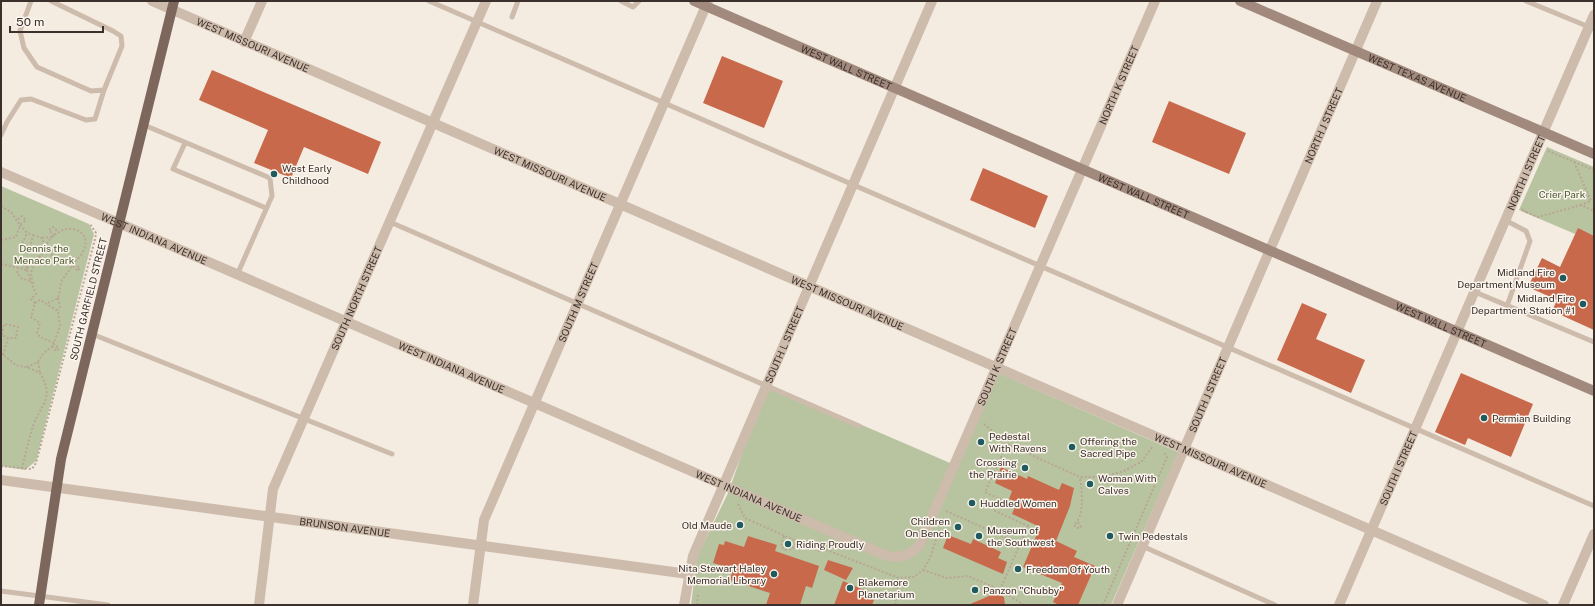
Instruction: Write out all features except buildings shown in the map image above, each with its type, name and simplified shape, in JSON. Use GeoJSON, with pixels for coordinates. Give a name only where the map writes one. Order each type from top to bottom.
{"type":"FeatureCollection","features":[{"type":"Feature","properties":{"kind":"main road","name":"SOUTH GARFIELD STREET"},"geometry":{"type":"LineString","coordinates":[[39,601],[61,459],[174,6]]}},
{"type":"Feature","properties":{"kind":"street","name":"WEST MISSOURI AVENUE"},"geometry":{"type":"LineString","coordinates":[[152,1],[174,6],[244,42],[1544,605]]}},
{"type":"Feature","properties":{"kind":"street"},"geometry":{"type":"LineString","coordinates":[[244,42],[262,1]]}},
{"type":"Feature","properties":{"kind":"street","name":"SOUTH NORTH STREET"},"geometry":{"type":"LineString","coordinates":[[259,605],[273,489],[486,1]]}},
{"type":"Feature","properties":{"kind":"street","name":"WEST WALL STREET"},"geometry":{"type":"LineString","coordinates":[[694,1],[707,4],[895,88],[1594,391]]}},
{"type":"Feature","properties":{"kind":"street","name":"SOUTH L STREET"},"geometry":{"type":"LineString","coordinates":[[684,605],[688,574],[693,556],[932,1]]}},
{"type":"Feature","properties":{"kind":"street","name":"NORTH K STREET"},"geometry":{"type":"LineString","coordinates":[[1082,169],[1155,1]]}},
{"type":"Feature","properties":{"kind":"street","name":"WEST TEXAS AVENUE"},"geometry":{"type":"LineString","coordinates":[[1240,1],[1594,154]]}},
{"type":"Feature","properties":{"kind":"street","name":"NORTH J STREET"},"geometry":{"type":"LineString","coordinates":[[1271,250],[1377,1]]}},
{"type":"Feature","properties":{"kind":"street","name":"SOUTH M STREET"},"geometry":{"type":"LineString","coordinates":[[473,605],[484,520],[707,4]]}},
{"type":"Feature","properties":{"kind":"street","name":"NORTH I STREET"},"geometry":{"type":"LineString","coordinates":[[1458,332],[1543,132],[1591,28],[1594,14]]}},
{"type":"Feature","properties":{"kind":"street","name":"SOUTH K STREET"},"geometry":{"type":"LineString","coordinates":[[903,556],[915,550],[920,544],[1082,169]]}},
{"type":"Feature","properties":{"kind":"street","name":"WEST INDIANA AVENUE"},"geometry":{"type":"LineString","coordinates":[[1,172],[886,555],[891,557],[903,556]]}},
{"type":"Feature","properties":{"kind":"street","name":"SOUTH J STREET"},"geometry":{"type":"LineString","coordinates":[[1116,605],[1271,250]]}},
{"type":"Feature","properties":{"kind":"street","name":"SOUTH I STREET"},"geometry":{"type":"LineString","coordinates":[[1339,605],[1458,332]]}},
{"type":"Feature","properties":{"kind":"street","name":"BRUNSON AVENUE"},"geometry":{"type":"LineString","coordinates":[[1,480],[688,574]]}},
{"type":"Feature","properties":{"kind":"street"},"geometry":{"type":"LineString","coordinates":[[1563,605],[1594,534]]}},
{"type":"Feature","properties":{"kind":"lane"},"geometry":{"type":"LineString","coordinates":[[32,1],[20,31],[24,48],[37,67],[91,91],[104,90]]}},
{"type":"Feature","properties":{"kind":"lane"},"geometry":{"type":"LineString","coordinates":[[1,135],[7,122],[21,100],[31,99],[86,120],[95,119],[104,90],[122,46],[121,36],[114,31],[51,1]]}},
{"type":"Feature","properties":{"kind":"lane"},"geometry":{"type":"LineString","coordinates":[[429,1],[1594,506]]}},
{"type":"Feature","properties":{"kind":"lane"},"geometry":{"type":"LineString","coordinates":[[512,17],[518,1]]}},
{"type":"Feature","properties":{"kind":"lane"},"geometry":{"type":"LineString","coordinates":[[621,1],[633,7],[639,1]]}},
{"type":"Feature","properties":{"kind":"lane"},"geometry":{"type":"LineString","coordinates":[[1526,1],[1591,28]]}},
{"type":"Feature","properties":{"kind":"lane"},"geometry":{"type":"LineString","coordinates":[[144,125],[270,178],[272,196],[237,275]]}},
{"type":"Feature","properties":{"kind":"lane"},"geometry":{"type":"LineString","coordinates":[[185,143],[173,169],[266,208]]}},
{"type":"Feature","properties":{"kind":"lane"},"geometry":{"type":"LineString","coordinates":[[1505,220],[1526,231],[1530,241],[1506,306]]}},
{"type":"Feature","properties":{"kind":"lane"},"geometry":{"type":"LineString","coordinates":[[390,222],[767,384],[859,426]]}},
{"type":"Feature","properties":{"kind":"lane"},"geometry":{"type":"LineString","coordinates":[[1474,292],[1594,342]]}},
{"type":"Feature","properties":{"kind":"lane"},"geometry":{"type":"LineString","coordinates":[[92,334],[392,454]]}},
{"type":"Feature","properties":{"kind":"lane"},"geometry":{"type":"LineString","coordinates":[[1142,546],[1275,605]]}},
{"type":"Feature","properties":{"kind":"lane"},"geometry":{"type":"LineString","coordinates":[[1,591],[39,601],[108,605]]}},
{"type":"Feature","properties":{"kind":"path"},"geometry":{"type":"LineString","coordinates":[[1544,154],[1547,151],[1550,151],[1594,170]]}},
{"type":"Feature","properties":{"kind":"path"},"geometry":{"type":"LineString","coordinates":[[1512,206],[1538,217],[1593,201],[1574,161]]}},
{"type":"Feature","properties":{"kind":"path"},"geometry":{"type":"LineString","coordinates":[[1523,205],[1522,209],[1526,212]]}},
{"type":"Feature","properties":{"kind":"path"},"geometry":{"type":"LineString","coordinates":[[1581,205],[1594,210]]}},
{"type":"Feature","properties":{"kind":"path"},"geometry":{"type":"LineString","coordinates":[[1,206],[11,212],[27,233],[42,238],[53,237]]}},
{"type":"Feature","properties":{"kind":"path"},"geometry":{"type":"LineString","coordinates":[[1,240],[16,237],[20,225],[26,220],[22,216],[17,220]]}},
{"type":"Feature","properties":{"kind":"path"},"geometry":{"type":"LineString","coordinates":[[1,466],[32,469],[39,453],[95,239],[94,229],[86,221]]}},
{"type":"Feature","properties":{"kind":"path"},"geometry":{"type":"LineString","coordinates":[[53,237],[49,230],[53,227],[58,232]]}},
{"type":"Feature","properties":{"kind":"path"},"geometry":{"type":"LineString","coordinates":[[27,367],[38,362],[42,355],[58,337],[60,326],[58,311],[60,307],[58,298],[62,280],[85,247],[84,237],[80,232],[70,228],[58,232],[53,237],[31,270],[32,285]]}},
{"type":"Feature","properties":{"kind":"path"},"geometry":{"type":"LineString","coordinates":[[27,233],[22,244],[30,248],[33,235]]}},
{"type":"Feature","properties":{"kind":"path"},"geometry":{"type":"LineString","coordinates":[[42,238],[52,256],[62,258],[69,264],[75,263]]}},
{"type":"Feature","properties":{"kind":"path"},"geometry":{"type":"LineString","coordinates":[[26,269],[43,252]]}},
{"type":"Feature","properties":{"kind":"path"},"geometry":{"type":"LineString","coordinates":[[73,266],[77,272],[80,268],[75,263]]}},
{"type":"Feature","properties":{"kind":"path"},"geometry":{"type":"LineString","coordinates":[[1,264],[26,269]]}},
{"type":"Feature","properties":{"kind":"path"},"geometry":{"type":"LineString","coordinates":[[18,267],[17,273],[21,278],[30,281]]}},
{"type":"Feature","properties":{"kind":"path"},"geometry":{"type":"LineString","coordinates":[[26,269],[30,281],[40,300],[48,303],[58,311]]}},
{"type":"Feature","properties":{"kind":"path"},"geometry":{"type":"LineString","coordinates":[[35,303],[31,299],[36,294]]}},
{"type":"Feature","properties":{"kind":"path"},"geometry":{"type":"LineString","coordinates":[[48,303],[58,298]]}},
{"type":"Feature","properties":{"kind":"path"},"geometry":{"type":"LineString","coordinates":[[40,300],[35,303],[30,314],[33,319],[40,323],[38,335],[53,344]]}},
{"type":"Feature","properties":{"kind":"path"},"geometry":{"type":"LineString","coordinates":[[4,324],[18,327],[16,338],[8,338],[2,335],[4,324]]}},
{"type":"Feature","properties":{"kind":"path"},"geometry":{"type":"LineString","coordinates":[[8,338],[2,354],[16,365],[27,367],[40,373]]}},
{"type":"Feature","properties":{"kind":"path"},"geometry":{"type":"LineString","coordinates":[[22,469],[33,427],[45,403],[46,390],[38,362]]}},
{"type":"Feature","properties":{"kind":"path"},"geometry":{"type":"LineString","coordinates":[[981,431],[986,417]]}},
{"type":"Feature","properties":{"kind":"path"},"geometry":{"type":"LineString","coordinates":[[979,421],[1007,444],[1080,476],[1102,477],[1124,471],[1141,462],[1155,443]]}},
{"type":"Feature","properties":{"kind":"path"},"geometry":{"type":"LineString","coordinates":[[1000,590],[1028,526],[994,511],[1000,499],[985,492],[1007,444]]}},
{"type":"Feature","properties":{"kind":"path"},"geometry":{"type":"LineString","coordinates":[[1103,605],[1167,457],[1164,452],[1146,444]]}},
{"type":"Feature","properties":{"kind":"path"},"geometry":{"type":"LineString","coordinates":[[1078,522],[1082,496],[1080,476]]}},
{"type":"Feature","properties":{"kind":"path"},"geometry":{"type":"LineString","coordinates":[[737,503],[745,518],[819,551],[824,548],[899,578],[914,577],[923,570],[930,558],[941,524]]}},
{"type":"Feature","properties":{"kind":"path"},"geometry":{"type":"LineString","coordinates":[[944,518],[949,504]]}},
{"type":"Feature","properties":{"kind":"path"},"geometry":{"type":"LineString","coordinates":[[936,506],[1020,544]]}},
{"type":"Feature","properties":{"kind":"path"},"geometry":{"type":"LineString","coordinates":[[784,536],[781,546],[785,550],[792,549],[797,542]]}},
{"type":"Feature","properties":{"kind":"path"},"geometry":{"type":"LineString","coordinates":[[923,570],[947,578],[968,576],[1000,590],[1024,605]]}},
{"type":"Feature","properties":{"kind":"path"},"geometry":{"type":"LineString","coordinates":[[895,605],[899,578]]}},
{"type":"Feature","properties":{"kind":"path"},"geometry":{"type":"LineString","coordinates":[[697,605],[699,594]]}},
{"type":"Feature","properties":{"kind":"green space","name":"Crier Park"},"geometry":{"type":"Polygon","coordinates":[[[1547,147],[1594,167],[1594,242],[1519,210],[1547,147]]]}},
{"type":"Feature","properties":{"kind":"green space","name":"Dennis the Menace Park"},"geometry":{"type":"Polygon","coordinates":[[[1,186],[89,224],[94,234],[36,461],[25,470],[1,466],[1,186]]]}},
{"type":"Feature","properties":{"kind":"green space"},"geometry":{"type":"Polygon","coordinates":[[[998,373],[1178,452],[1111,605],[691,605],[697,557],[728,493],[767,384],[957,466],[998,373]]]}},
{"type":"Feature","properties":{"kind":"place","name":"West Early Childhood"},"geometry":{"type":"Point","coordinates":[274,174]}},
{"type":"Feature","properties":{"kind":"place","name":"Midland Fire Department Museum"},"geometry":{"type":"Point","coordinates":[1563,278]}},
{"type":"Feature","properties":{"kind":"place","name":"Midland Fire Department Station #1"},"geometry":{"type":"Point","coordinates":[1583,304]}},
{"type":"Feature","properties":{"kind":"place","name":"Permian Building"},"geometry":{"type":"Point","coordinates":[1484,418]}},
{"type":"Feature","properties":{"kind":"place","name":"Pedestal With Ravens"},"geometry":{"type":"Point","coordinates":[981,442]}},
{"type":"Feature","properties":{"kind":"place","name":"Offering the Sacred Pipe"},"geometry":{"type":"Point","coordinates":[1072,447]}},
{"type":"Feature","properties":{"kind":"place","name":"Crossing the Prairie"},"geometry":{"type":"Point","coordinates":[1025,468]}},
{"type":"Feature","properties":{"kind":"place","name":"Woman With Calves"},"geometry":{"type":"Point","coordinates":[1090,484]}},
{"type":"Feature","properties":{"kind":"place","name":"Huddled Women"},"geometry":{"type":"Point","coordinates":[972,503]}},
{"type":"Feature","properties":{"kind":"place","name":"Old Maude"},"geometry":{"type":"Point","coordinates":[740,525]}},
{"type":"Feature","properties":{"kind":"place","name":"Children On Bench"},"geometry":{"type":"Point","coordinates":[958,527]}},
{"type":"Feature","properties":{"kind":"place","name":"Museum of the Southwest"},"geometry":{"type":"Point","coordinates":[979,536]}},
{"type":"Feature","properties":{"kind":"place","name":"Twin Pedestals"},"geometry":{"type":"Point","coordinates":[1110,536]}},
{"type":"Feature","properties":{"kind":"place","name":"Riding Proudly"},"geometry":{"type":"Point","coordinates":[788,544]}},
{"type":"Feature","properties":{"kind":"place","name":"Freedom Of Youth"},"geometry":{"type":"Point","coordinates":[1018,569]}},
{"type":"Feature","properties":{"kind":"place","name":"Nita Stewart Haley Memorial Library"},"geometry":{"type":"Point","coordinates":[774,574]}},
{"type":"Feature","properties":{"kind":"place","name":"Blakemore Planetarium"},"geometry":{"type":"Point","coordinates":[850,588]}},
{"type":"Feature","properties":{"kind":"place","name":"Panzon \"Chubby\""},"geometry":{"type":"Point","coordinates":[975,590]}}]}
